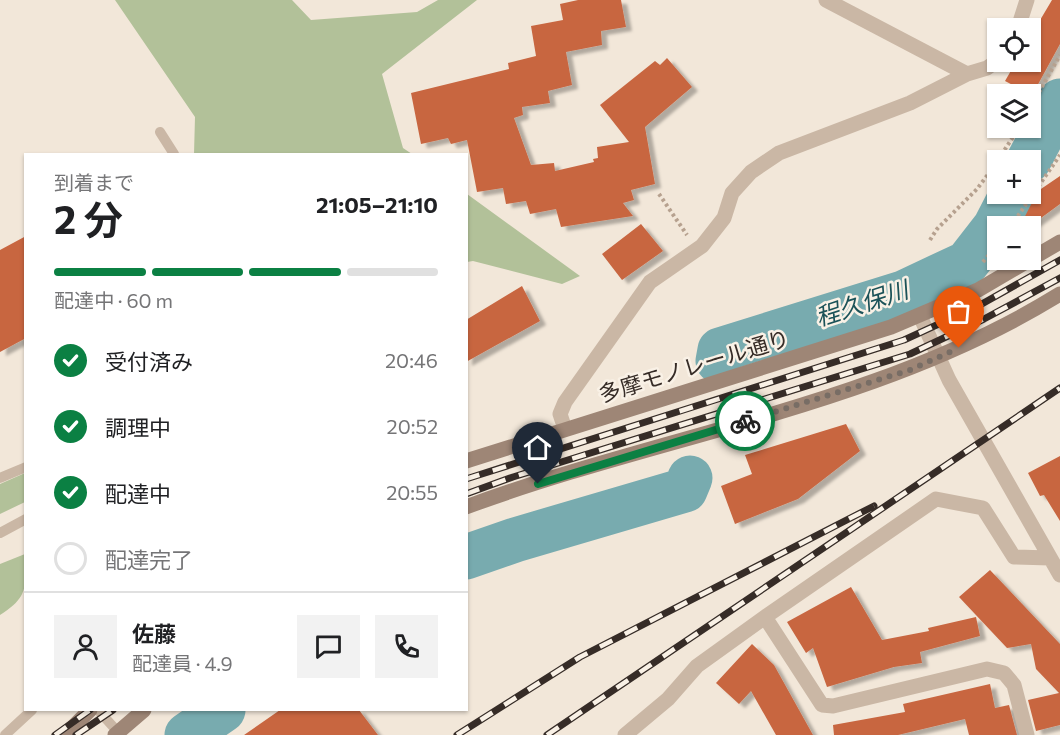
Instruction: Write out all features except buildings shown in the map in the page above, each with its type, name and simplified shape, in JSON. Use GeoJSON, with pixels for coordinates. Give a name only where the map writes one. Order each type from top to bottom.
{"type":"FeatureCollection","features":[{"type":"Feature","properties":{"kind":"main road","name":"多摩モノレール通り"},"geometry":{"type":"LineString","coordinates":[[468,460],[846,343],[920,316],[978,290],[1060,242]]}},
{"type":"Feature","properties":{"kind":"main road"},"geometry":{"type":"LineString","coordinates":[[468,506],[860,387],[938,358],[999,329],[1060,294]]}},
{"type":"Feature","properties":{"kind":"main road"},"geometry":{"type":"LineString","coordinates":[[65,735],[89,711]]}},
{"type":"Feature","properties":{"kind":"main road"},"geometry":{"type":"LineString","coordinates":[[116,734],[143,711]]}},
{"type":"Feature","properties":{"kind":"street"},"geometry":{"type":"LineString","coordinates":[[826,0],[967,74]]}},
{"type":"Feature","properties":{"kind":"street"},"geometry":{"type":"LineString","coordinates":[[1021,18],[1027,0]]}},
{"type":"Feature","properties":{"kind":"street"},"geometry":{"type":"LineString","coordinates":[[565,429],[560,414],[565,402],[650,282],[702,246],[724,218],[732,193],[751,172],[779,153],[910,103],[967,74],[987,68]]}},
{"type":"Feature","properties":{"kind":"street"},"geometry":{"type":"LineString","coordinates":[[920,316],[938,358],[1060,575]]}},
{"type":"Feature","properties":{"kind":"street"},"geometry":{"type":"LineString","coordinates":[[625,735],[668,699],[697,666],[936,500],[983,508],[1014,557],[1050,558]]}},
{"type":"Feature","properties":{"kind":"street"},"geometry":{"type":"LineString","coordinates":[[765,617],[822,705],[833,706],[987,669],[1004,673],[1014,685],[1027,735]]}},
{"type":"Feature","properties":{"kind":"lane"},"geometry":{"type":"LineString","coordinates":[[160,132],[173,153]]}},
{"type":"Feature","properties":{"kind":"lane"},"geometry":{"type":"LineString","coordinates":[[0,478],[24,468]]}},
{"type":"Feature","properties":{"kind":"lane"},"geometry":{"type":"LineString","coordinates":[[0,533],[24,520]]}},
{"type":"Feature","properties":{"kind":"lane"},"geometry":{"type":"LineString","coordinates":[[5,735],[31,711]]}},
{"type":"Feature","properties":{"kind":"lane"},"geometry":{"type":"LineString","coordinates":[[99,711],[116,734]]}},
{"type":"Feature","properties":{"kind":"path"},"geometry":{"type":"LineString","coordinates":[[1041,89],[1060,55]]}},
{"type":"Feature","properties":{"kind":"path"},"geometry":{"type":"LineString","coordinates":[[1018,216],[1060,156]]}},
{"type":"Feature","properties":{"kind":"path"},"geometry":{"type":"LineString","coordinates":[[930,240],[987,176]]}},
{"type":"Feature","properties":{"kind":"path"},"geometry":{"type":"LineString","coordinates":[[659,194],[685,235],[702,246]]}},
{"type":"Feature","properties":{"kind":"path"},"geometry":{"type":"LineString","coordinates":[[978,269],[987,258]]}},
{"type":"Feature","properties":{"kind":"green space"},"geometry":{"type":"Polygon","coordinates":[[[115,0],[292,0],[311,20],[417,12],[438,0],[477,0],[382,74],[403,148],[410,153],[194,153],[195,117],[115,0]]]}},
{"type":"Feature","properties":{"kind":"green space"},"geometry":{"type":"Polygon","coordinates":[[[468,195],[580,276],[562,284],[473,261],[468,262],[468,195]]]}},
{"type":"Feature","properties":{"kind":"green space"},"geometry":{"type":"Polygon","coordinates":[[[24,473],[24,502],[0,514],[0,484],[24,473]]]}},
{"type":"Feature","properties":{"kind":"green space"},"geometry":{"type":"Polygon","coordinates":[[[24,554],[24,590],[16,602],[0,615],[0,564],[24,554]]]}},
{"type":"Feature","properties":{"kind":"waterway","name":"程久保川"},"geometry":{"type":"LineString","coordinates":[[1034,150],[1060,101]]}},
{"type":"Feature","properties":{"kind":"waterway","name":"程久保川"},"geometry":{"type":"LineString","coordinates":[[718,361],[720,350],[903,293],[967,263],[995,227],[1007,204]]}},
{"type":"Feature","properties":{"kind":"waterway","name":"程久保川"},"geometry":{"type":"LineString","coordinates":[[468,556],[515,540],[685,490],[690,478]]}},
{"type":"Feature","properties":{"kind":"waterway","name":"程久保川"},"geometry":{"type":"LineString","coordinates":[[187,735],[222,711]]}},
{"type":"Feature","properties":{"kind":"railway"},"geometry":{"type":"LineString","coordinates":[[468,478],[904,340],[980,305],[1060,260]]}},
{"type":"Feature","properties":{"kind":"railway"},"geometry":{"type":"LineString","coordinates":[[468,493],[513,477],[910,354],[984,319],[1060,278]]}},
{"type":"Feature","properties":{"kind":"railway"},"geometry":{"type":"LineString","coordinates":[[547,735],[1060,388]]}},
{"type":"Feature","properties":{"kind":"railway"},"geometry":{"type":"LineString","coordinates":[[457,735],[580,657],[874,506]]}},
{"type":"Feature","properties":{"kind":"railway"},"geometry":{"type":"LineString","coordinates":[[55,735],[89,711]]}},
{"type":"Feature","properties":{"kind":"railway"},"geometry":{"type":"LineString","coordinates":[[76,735],[112,711]]}},
{"type":"Feature","properties":{"kind":"way so far"},"geometry":{"type":"LineString","coordinates":[[745,421],[910,370],[959,348]]}},
{"type":"Feature","properties":{"kind":"route"},"geometry":{"type":"LineString","coordinates":[[538,484],[745,421]]}}]}
